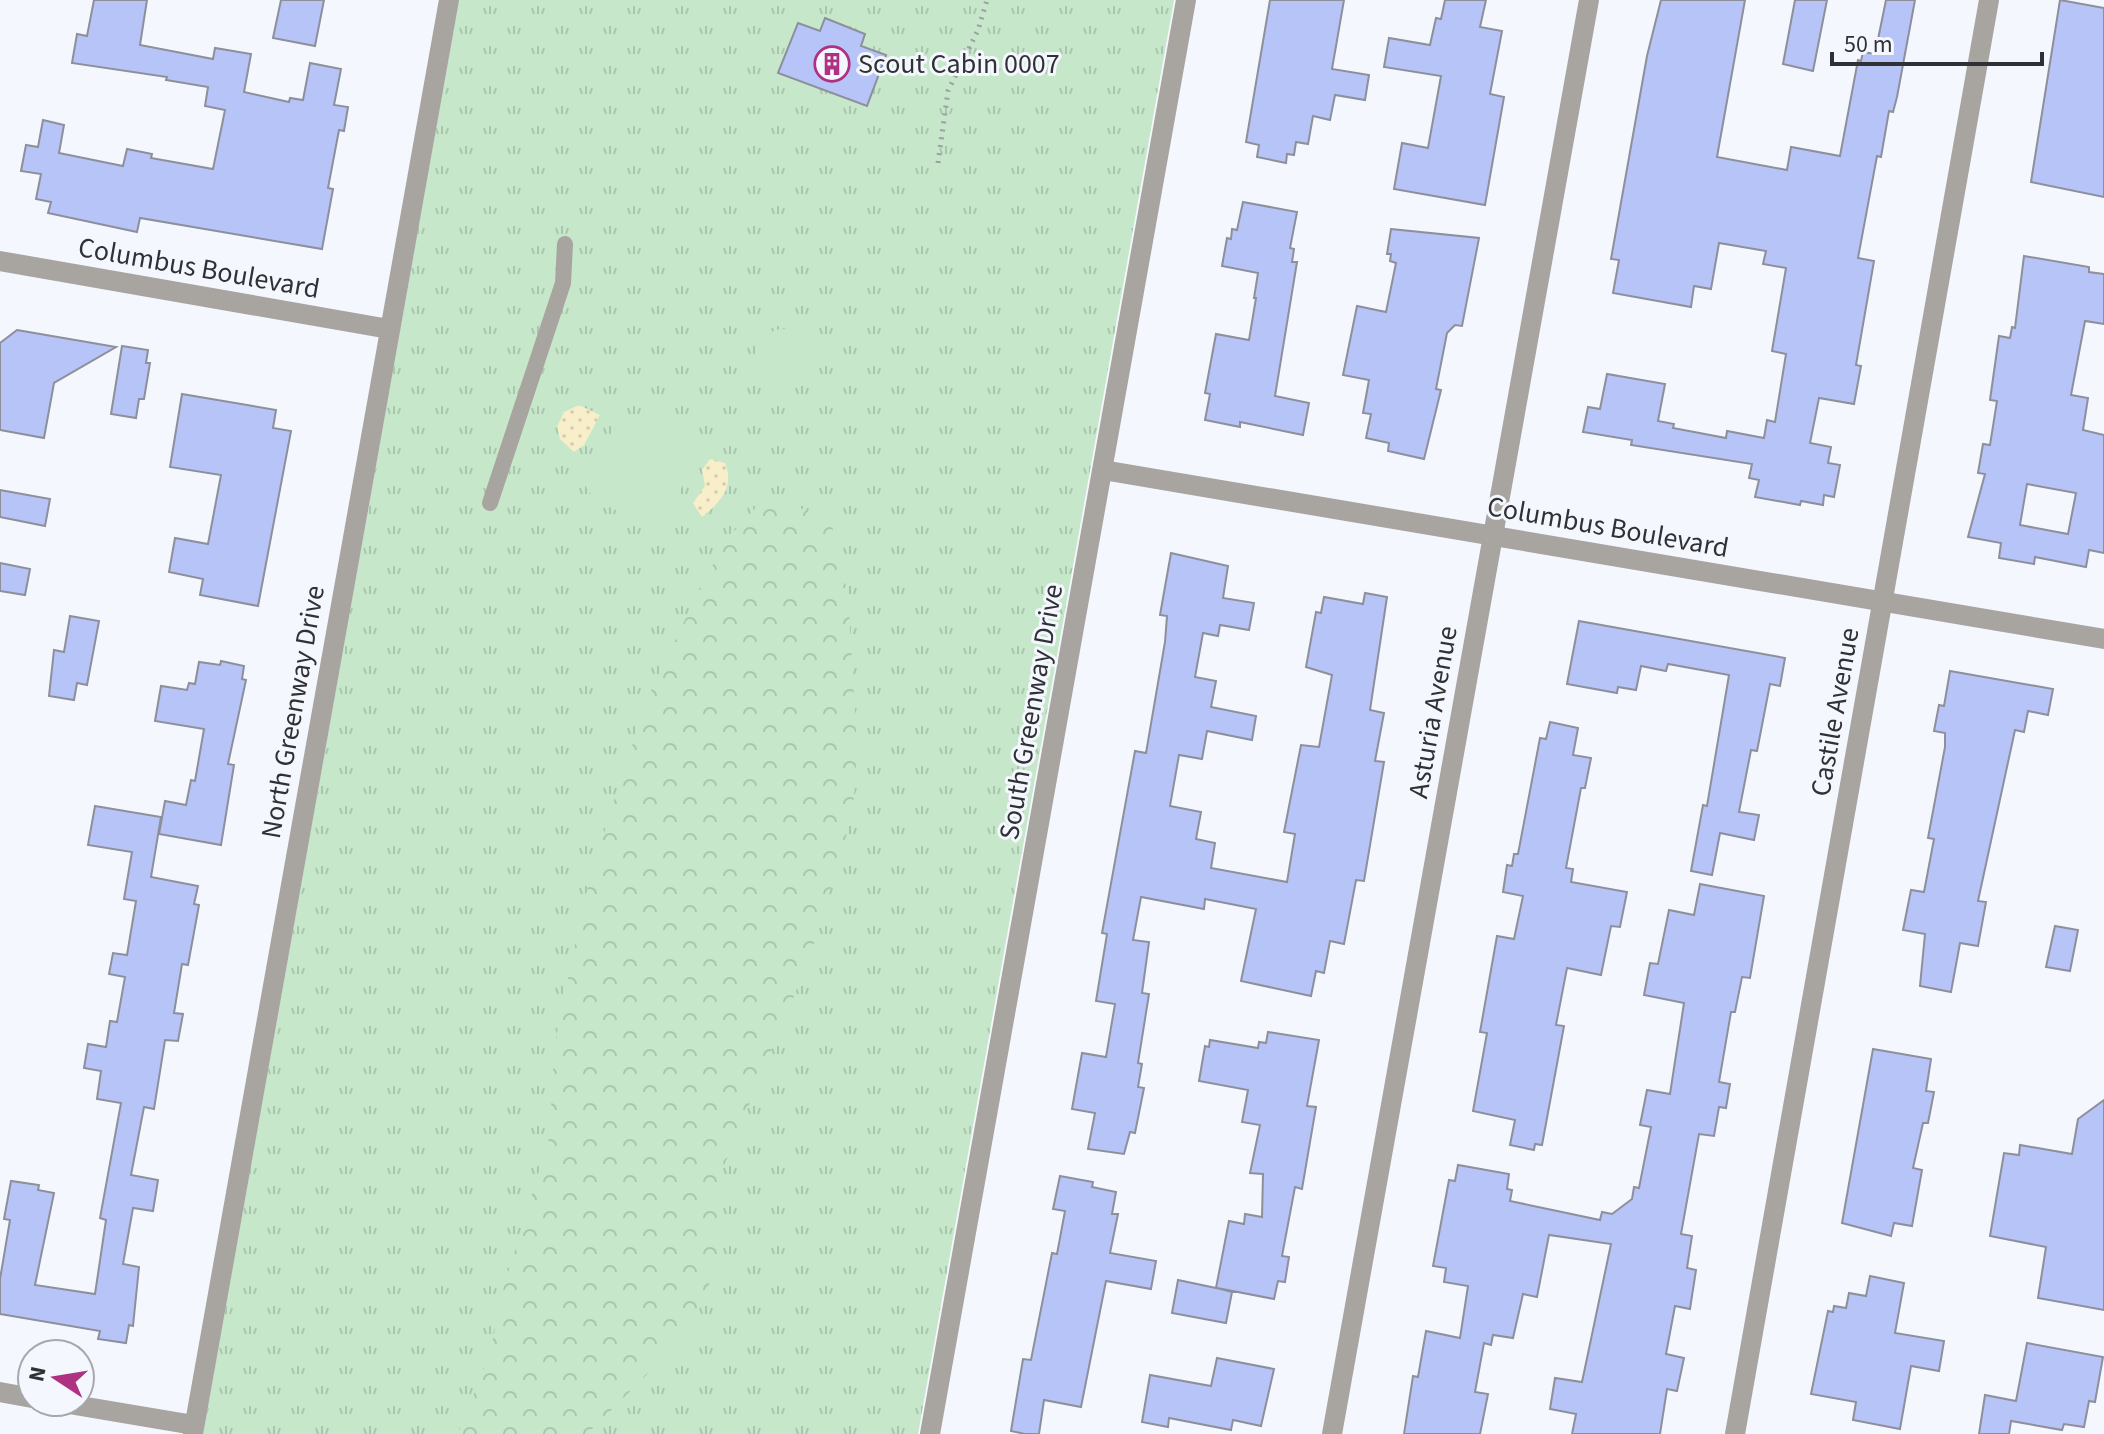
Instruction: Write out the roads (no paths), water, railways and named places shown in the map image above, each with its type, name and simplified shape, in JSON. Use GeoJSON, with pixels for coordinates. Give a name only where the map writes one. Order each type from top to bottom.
{"type":"FeatureCollection","features":[{"type":"Feature","properties":{"kind":"street","name":"North Greenway Drive"},"geometry":{"type":"LineString","coordinates":[[194,1430],[449,0]]}},
{"type":"Feature","properties":{"kind":"street","name":"South Greenway Drive"},"geometry":{"type":"LineString","coordinates":[[930,1434],[1186,0]]}},
{"type":"Feature","properties":{"kind":"street","name":"Asturia Avenue"},"geometry":{"type":"LineString","coordinates":[[1332,1434],[1589,0]]}},
{"type":"Feature","properties":{"kind":"street","name":"Castile Avenue"},"geometry":{"type":"LineString","coordinates":[[1735,1434],[1989,0]]}},
{"type":"Feature","properties":{"kind":"street","name":"Columbus Boulevard"},"geometry":{"type":"LineString","coordinates":[[0,261],[389,329]]}},
{"type":"Feature","properties":{"kind":"street","name":"Columbus Boulevard"},"geometry":{"type":"LineString","coordinates":[[1103,470],[2104,639]]}},
{"type":"Feature","properties":{"kind":"street"},"geometry":{"type":"LineString","coordinates":[[96,1410],[194,1430]]}},
{"type":"Feature","properties":{"kind":"lane"},"geometry":{"type":"LineString","coordinates":[[490,503],[563,283],[565,244]]}},
{"type":"Feature","properties":{"kind":"place","name":"Scout Cabin 0007"},"geometry":{"type":"Point","coordinates":[832,64]}}]}
